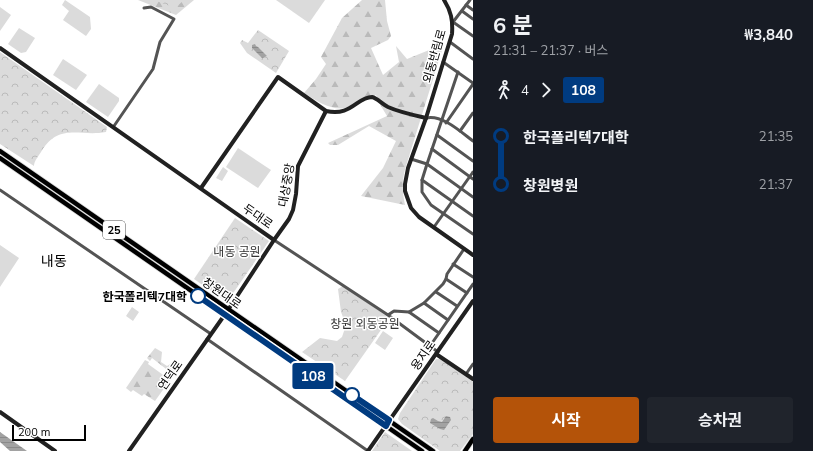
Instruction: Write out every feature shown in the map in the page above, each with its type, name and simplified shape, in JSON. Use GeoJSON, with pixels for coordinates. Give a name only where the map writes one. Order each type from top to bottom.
{"type":"FeatureCollection","features":[{"type":"Feature","properties":{"kind":"main road","name":"창원대로"},"geometry":{"type":"LineString","coordinates":[[0,151],[434,451]]}},
{"type":"Feature","properties":{"kind":"main road","name":"창원대로"},"geometry":{"type":"LineString","coordinates":[[0,158],[422,451]]}},
{"type":"Feature","properties":{"kind":"main road"},"geometry":{"type":"LineString","coordinates":[[465,451],[473,438]]}},
{"type":"Feature","properties":{"kind":"main road"},"geometry":{"type":"LineString","coordinates":[[462,451],[468,446]]}},
{"type":"Feature","properties":{"kind":"street","name":"외동반림로"},"geometry":{"type":"LineString","coordinates":[[444,0],[453,22],[450,42],[426,118],[411,159],[405,184],[408,200],[415,213],[473,255]]}},
{"type":"Feature","properties":{"kind":"street"},"geometry":{"type":"LineString","coordinates":[[473,10],[468,2],[453,22],[473,36]]}},
{"type":"Feature","properties":{"kind":"street"},"geometry":{"type":"LineString","coordinates":[[114,126],[153,69],[160,42],[174,19],[151,8],[144,8]]}},
{"type":"Feature","properties":{"kind":"street"},"geometry":{"type":"LineString","coordinates":[[462,11],[473,19]]}},
{"type":"Feature","properties":{"kind":"street"},"geometry":{"type":"LineString","coordinates":[[450,42],[473,59]]}},
{"type":"Feature","properties":{"kind":"street","name":"두대로"},"geometry":{"type":"LineString","coordinates":[[0,48],[114,126],[274,240],[228,310]]}},
{"type":"Feature","properties":{"kind":"street"},"geometry":{"type":"LineString","coordinates":[[444,62],[473,84],[446,123]]}},
{"type":"Feature","properties":{"kind":"street"},"geometry":{"type":"LineString","coordinates":[[458,72],[422,180],[422,192],[425,199],[431,204],[473,234]]}},
{"type":"Feature","properties":{"kind":"street"},"geometry":{"type":"LineString","coordinates":[[201,188],[278,77],[326,111],[335,113],[343,112],[364,99],[371,97],[387,106],[426,118],[431,117],[442,120],[473,141]]}},
{"type":"Feature","properties":{"kind":"street","name":"대상중앙"},"geometry":{"type":"LineString","coordinates":[[274,240],[289,219],[293,210],[298,166],[326,111]]}},
{"type":"Feature","properties":{"kind":"street"},"geometry":{"type":"LineString","coordinates":[[460,131],[473,113]]}},
{"type":"Feature","properties":{"kind":"street"},"geometry":{"type":"LineString","coordinates":[[437,135],[473,161]]}},
{"type":"Feature","properties":{"kind":"street"},"geometry":{"type":"LineString","coordinates":[[432,149],[472,178]]}},
{"type":"Feature","properties":{"kind":"street"},"geometry":{"type":"LineString","coordinates":[[411,159],[427,164],[473,197]]}},
{"type":"Feature","properties":{"kind":"street"},"geometry":{"type":"LineString","coordinates":[[434,228],[461,189],[472,178],[473,172]]}},
{"type":"Feature","properties":{"kind":"street"},"geometry":{"type":"LineString","coordinates":[[422,180],[473,216]]}},
{"type":"Feature","properties":{"kind":"street"},"geometry":{"type":"LineString","coordinates":[[0,190],[210,334]]}},
{"type":"Feature","properties":{"kind":"street"},"geometry":{"type":"LineString","coordinates":[[274,240],[388,315],[473,379]]}},
{"type":"Feature","properties":{"kind":"street"},"geometry":{"type":"LineString","coordinates":[[409,312],[424,303],[436,292],[446,279],[447,274],[453,264],[464,249]]}},
{"type":"Feature","properties":{"kind":"street"},"geometry":{"type":"LineString","coordinates":[[453,264],[473,277]]}},
{"type":"Feature","properties":{"kind":"street"},"geometry":{"type":"LineString","coordinates":[[446,279],[467,293]]}},
{"type":"Feature","properties":{"kind":"street"},"geometry":{"type":"LineString","coordinates":[[430,346],[473,284]]}},
{"type":"Feature","properties":{"kind":"street"},"geometry":{"type":"LineString","coordinates":[[436,292],[457,306]]}},
{"type":"Feature","properties":{"kind":"street","name":"용지로"},"geometry":{"type":"LineString","coordinates":[[368,451],[473,301]]}},
{"type":"Feature","properties":{"kind":"street"},"geometry":{"type":"LineString","coordinates":[[424,303],[448,320]]}},
{"type":"Feature","properties":{"kind":"street","name":"연덕로"},"geometry":{"type":"LineString","coordinates":[[129,451],[228,310]]}},
{"type":"Feature","properties":{"kind":"street"},"geometry":{"type":"LineString","coordinates":[[388,315],[394,311],[409,312],[439,333]]}},
{"type":"Feature","properties":{"kind":"street"},"geometry":{"type":"LineString","coordinates":[[207,339],[368,451]]}},
{"type":"Feature","properties":{"kind":"street"},"geometry":{"type":"LineString","coordinates":[[466,374],[473,364]]}},
{"type":"Feature","properties":{"kind":"street"},"geometry":{"type":"LineString","coordinates":[[0,412],[56,451]]}},
{"type":"Feature","properties":{"kind":"green space"},"geometry":{"type":"Polygon","coordinates":[[[65,0],[90,17],[91,29],[86,36],[63,20],[69,11],[62,5],[65,0]]]}},
{"type":"Feature","properties":{"kind":"green space"},"geometry":{"type":"Polygon","coordinates":[[[138,0],[194,0],[176,15],[138,0]]]}},
{"type":"Feature","properties":{"kind":"green space"},"geometry":{"type":"Polygon","coordinates":[[[154,0],[184,0],[175,8],[154,0]]]}},
{"type":"Feature","properties":{"kind":"green space"},"geometry":{"type":"Polygon","coordinates":[[[276,0],[325,0],[309,23],[276,0]]]}},
{"type":"Feature","properties":{"kind":"green space"},"geometry":{"type":"Polygon","coordinates":[[[362,0],[385,0],[387,21],[391,36],[388,40],[371,48],[383,75],[399,62],[396,46],[407,59],[444,44],[405,171],[403,195],[405,205],[361,196],[383,168],[396,141],[369,126],[338,145],[330,145],[328,143],[387,116],[376,95],[354,106],[341,109],[324,105],[304,93],[326,64],[321,57],[342,18],[362,0]]]}},
{"type":"Feature","properties":{"kind":"green space"},"geometry":{"type":"Polygon","coordinates":[[[0,7],[11,15],[0,31],[0,7]]]}},
{"type":"Feature","properties":{"kind":"green space"},"geometry":{"type":"Polygon","coordinates":[[[19,28],[35,38],[26,52],[21,53],[8,44],[19,28]]]}},
{"type":"Feature","properties":{"kind":"green space"},"geometry":{"type":"Polygon","coordinates":[[[258,30],[289,51],[276,73],[247,53],[240,43],[242,40],[248,43],[258,30]]]}},
{"type":"Feature","properties":{"kind":"green space"},"geometry":{"type":"Polygon","coordinates":[[[0,52],[107,127],[106,132],[70,133],[55,137],[41,152],[35,161],[34,166],[0,144],[0,52]]]}},
{"type":"Feature","properties":{"kind":"green space"},"geometry":{"type":"Polygon","coordinates":[[[63,59],[87,75],[76,90],[53,75],[63,59]]]}},
{"type":"Feature","properties":{"kind":"green space"},"geometry":{"type":"Polygon","coordinates":[[[99,84],[119,98],[119,101],[108,117],[86,102],[99,84]]]}},
{"type":"Feature","properties":{"kind":"green space"},"geometry":{"type":"Polygon","coordinates":[[[238,148],[271,170],[258,188],[226,167],[238,148]]]}},
{"type":"Feature","properties":{"kind":"green space"},"geometry":{"type":"Polygon","coordinates":[[[223,167],[228,171],[222,181],[216,178],[223,167]]]}},
{"type":"Feature","properties":{"kind":"green space","name":"내동 공원"},"geometry":{"type":"Polygon","coordinates":[[[235,218],[269,241],[227,302],[194,279],[235,218]]]}},
{"type":"Feature","properties":{"kind":"green space"},"geometry":{"type":"Polygon","coordinates":[[[0,245],[19,258],[0,287],[0,245]]]}},
{"type":"Feature","properties":{"kind":"green space","name":"창원 외동공원"},"geometry":{"type":"Polygon","coordinates":[[[343,286],[387,316],[388,320],[345,381],[302,352],[320,338],[337,341],[342,337],[346,325],[341,312],[338,289],[343,286]]]}},
{"type":"Feature","properties":{"kind":"green space"},"geometry":{"type":"Polygon","coordinates":[[[132,307],[139,312],[133,321],[126,316],[132,307]]]}},
{"type":"Feature","properties":{"kind":"green space"},"geometry":{"type":"Polygon","coordinates":[[[383,331],[393,338],[385,350],[375,343],[383,331]]]}},
{"type":"Feature","properties":{"kind":"green space"},"geometry":{"type":"Polygon","coordinates":[[[155,348],[162,352],[161,362],[167,366],[175,361],[180,366],[155,401],[144,394],[142,396],[133,390],[131,392],[126,388],[145,360],[149,362],[148,364],[166,377],[170,372],[152,358],[150,361],[147,358],[155,348]]]}},
{"type":"Feature","properties":{"kind":"green space"},"geometry":{"type":"Polygon","coordinates":[[[436,359],[441,359],[473,381],[473,434],[460,451],[440,451],[402,424],[398,419],[400,413],[436,359]]]}},
{"type":"Feature","properties":{"kind":"green space"},"geometry":{"type":"Polygon","coordinates":[[[385,432],[412,451],[372,451],[385,432]]]}},
{"type":"Feature","properties":{"kind":"shaded area"},"geometry":{"type":"Polygon","coordinates":[[[255,44],[267,56],[262,58],[252,48],[252,45],[255,44]]]}},
{"type":"Feature","properties":{"kind":"shaded area"},"geometry":{"type":"Polygon","coordinates":[[[446,416],[450,417],[451,420],[444,430],[430,423],[431,419],[433,418],[442,422],[446,416]]]}},
{"type":"Feature","properties":{"kind":"shaded area"},"geometry":{"type":"Polygon","coordinates":[[[0,432],[27,451],[10,451],[0,442],[0,432]]]}},
{"type":"Feature","properties":{"kind":"bus line","name":"108"},"geometry":{"type":"LineString","coordinates":[[198,296],[386,426],[389,420],[352,395]]}},
{"type":"Feature","properties":{"kind":"place","name":"한국폴리텍7대학"},"geometry":{"type":"Point","coordinates":[198,296]}},
{"type":"Feature","properties":{"kind":"district","name":"내동"},"geometry":{"type":"Point","coordinates":[54,261]}}]}
